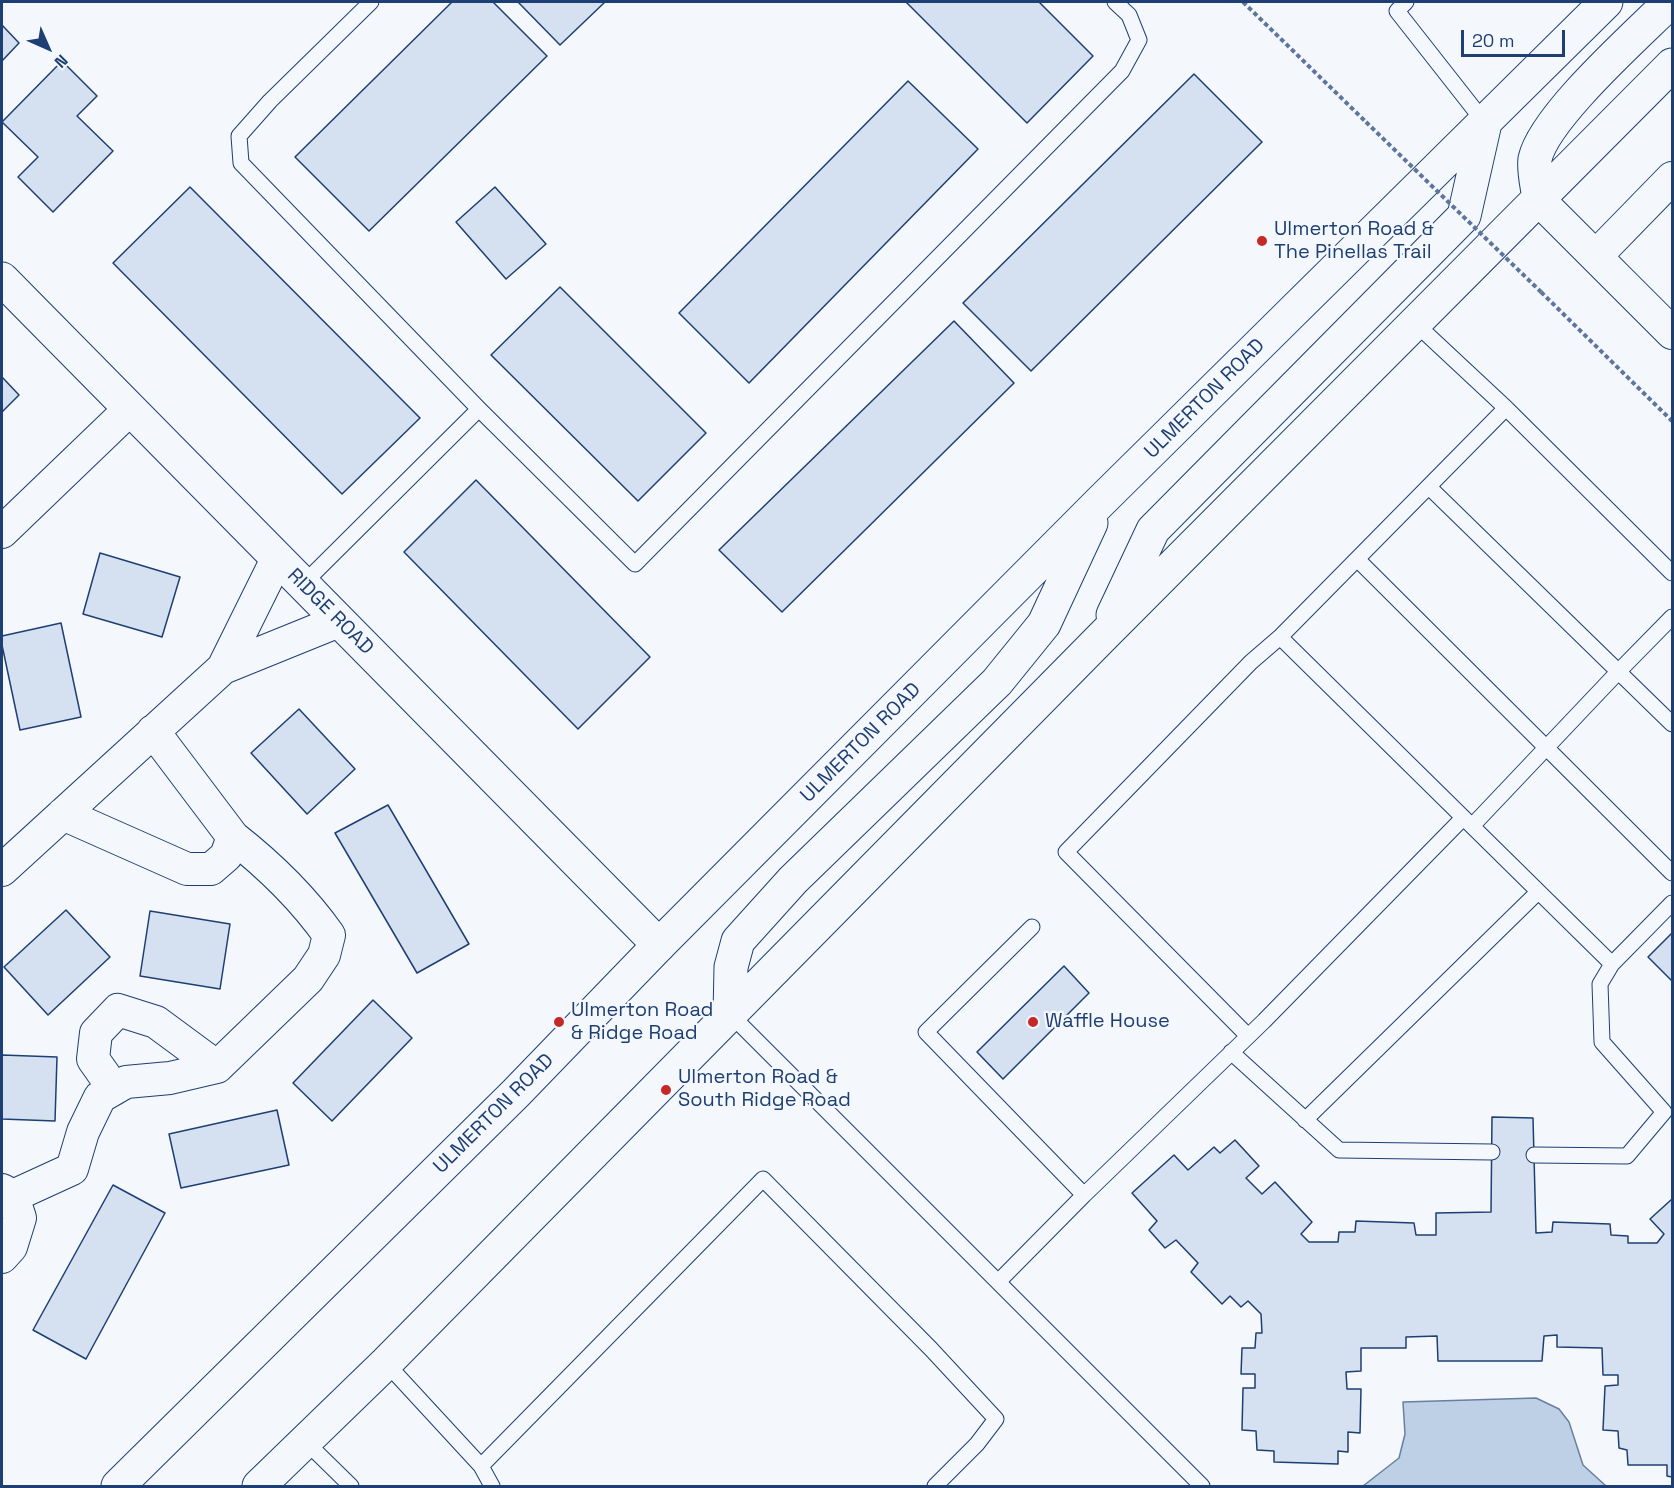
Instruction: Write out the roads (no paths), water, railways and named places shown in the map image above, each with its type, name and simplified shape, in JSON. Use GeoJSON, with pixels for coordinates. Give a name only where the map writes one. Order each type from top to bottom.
{"type":"FeatureCollection","features":[{"type":"Feature","properties":{"kind":"main road","name":"ULMERTON ROAD"},"geometry":{"type":"LineString","coordinates":[[118,1486],[516,1093],[659,945],[1101,502],[1606,2]]}},
{"type":"Feature","properties":{"kind":"main road"},"geometry":{"type":"LineString","coordinates":[[1539,200],[1535,160],[1547,132],[1582,90],[1670,2]]}},
{"type":"Feature","properties":{"kind":"main road"},"geometry":{"type":"LineString","coordinates":[[259,1486],[386,1363],[1103,636],[1672,65]]}},
{"type":"Feature","properties":{"kind":"main road"},"geometry":{"type":"LineString","coordinates":[[1103,636],[1153,530],[1464,216],[1485,123]]}},
{"type":"Feature","properties":{"kind":"main road","name":"RIDGE ROAD"},"geometry":{"type":"LineString","coordinates":[[2,279],[659,945]]}},
{"type":"Feature","properties":{"kind":"main road"},"geometry":{"type":"LineString","coordinates":[[730,1014],[731,967],[738,941],[794,880],[997,682],[1044,624],[1101,502]]}},
{"type":"Feature","properties":{"kind":"street"},"geometry":{"type":"LineString","coordinates":[[1596,256],[1672,178]]}},
{"type":"Feature","properties":{"kind":"street"},"geometry":{"type":"LineString","coordinates":[[1539,200],[1672,333]]}},
{"type":"Feature","properties":{"kind":"street"},"geometry":{"type":"LineString","coordinates":[[2,532],[130,409]]}},
{"type":"Feature","properties":{"kind":"street"},"geometry":{"type":"LineString","coordinates":[[223,668],[278,559]]}},
{"type":"Feature","properties":{"kind":"street"},"geometry":{"type":"LineString","coordinates":[[2,870],[223,668],[339,621]]}},
{"type":"Feature","properties":{"kind":"street"},"geometry":{"type":"LineString","coordinates":[[2,1257],[11,1248],[20,1218],[7,1193],[72,1169],[83,1132],[100,1096],[126,1082],[170,1078],[216,1067],[308,979],[324,955],[329,935],[316,917],[270,867],[233,837],[153,731]]}},
{"type":"Feature","properties":{"kind":"street"},"geometry":{"type":"LineString","coordinates":[[63,814],[187,869],[211,869],[226,856],[233,837]]}},
{"type":"Feature","properties":{"kind":"street"},"geometry":{"type":"LineString","coordinates":[[114,1089],[93,1059],[96,1033],[118,1010],[156,1022],[216,1067]]}},
{"type":"Feature","properties":{"kind":"lane"},"geometry":{"type":"LineString","coordinates":[[371,2],[270,101],[239,136],[241,163],[479,409],[635,564],[1122,71],[1139,40],[1128,15],[1115,2]]}},
{"type":"Feature","properties":{"kind":"lane"},"geometry":{"type":"LineString","coordinates":[[1397,4],[1485,123]]}},
{"type":"Feature","properties":{"kind":"lane"},"geometry":{"type":"LineString","coordinates":[[1416,324],[1506,408],[1672,573]]}},
{"type":"Feature","properties":{"kind":"lane"},"geometry":{"type":"LineString","coordinates":[[1248,1036],[1065,852],[1251,662],[1280,637],[1506,408]]}},
{"type":"Feature","properties":{"kind":"lane"},"geometry":{"type":"LineString","coordinates":[[302,585],[479,409]]}},
{"type":"Feature","properties":{"kind":"lane"},"geometry":{"type":"LineString","coordinates":[[1429,487],[1672,724]]}},
{"type":"Feature","properties":{"kind":"lane"},"geometry":{"type":"LineString","coordinates":[[1357,559],[1672,873]]}},
{"type":"Feature","properties":{"kind":"lane"},"geometry":{"type":"LineString","coordinates":[[998,1282],[1084,1195],[1545,747],[1672,617]]}},
{"type":"Feature","properties":{"kind":"lane"},"geometry":{"type":"LineString","coordinates":[[1280,637],[1612,964]]}},
{"type":"Feature","properties":{"kind":"lane"},"geometry":{"type":"LineString","coordinates":[[1305,1120],[1538,892]]}},
{"type":"Feature","properties":{"kind":"lane"},"geometry":{"type":"LineString","coordinates":[[1534,1155],[1627,1156],[1664,1112],[1602,1042],[1600,984],[1612,964],[1672,903]]}},
{"type":"Feature","properties":{"kind":"lane"},"geometry":{"type":"LineString","coordinates":[[1032,927],[926,1032],[1084,1195]]}},
{"type":"Feature","properties":{"kind":"lane"},"geometry":{"type":"LineString","coordinates":[[730,1014],[1202,1486]]}},
{"type":"Feature","properties":{"kind":"lane"},"geometry":{"type":"LineString","coordinates":[[1231,1052],[1339,1150],[1492,1152]]}},
{"type":"Feature","properties":{"kind":"lane"},"geometry":{"type":"LineString","coordinates":[[481,1466],[763,1179],[931,1349],[996,1419],[976,1444],[935,1486]]}},
{"type":"Feature","properties":{"kind":"lane"},"geometry":{"type":"LineString","coordinates":[[386,1363],[481,1466],[492,1486]]}},
{"type":"Feature","properties":{"kind":"lane"},"geometry":{"type":"LineString","coordinates":[[305,1442],[351,1486]]}},
{"type":"Feature","properties":{"kind":"water"},"geometry":{"type":"Polygon","coordinates":[[[1536,1398],[1559,1409],[1569,1422],[1583,1465],[1606,1486],[1363,1486],[1399,1458],[1405,1434],[1403,1402],[1536,1398]]]}},
{"type":"Feature","properties":{"kind":"place","name":"Ulmerton Road & The Pinellas Trail"},"geometry":{"type":"Point","coordinates":[1262,241]}},
{"type":"Feature","properties":{"kind":"place","name":"Ulmerton Road & Ridge Road"},"geometry":{"type":"Point","coordinates":[559,1022]}},
{"type":"Feature","properties":{"kind":"place","name":"Waffle House"},"geometry":{"type":"Point","coordinates":[1033,1022]}},
{"type":"Feature","properties":{"kind":"place","name":"Ulmerton Road & South Ridge Road"},"geometry":{"type":"Point","coordinates":[666,1090]}}]}
